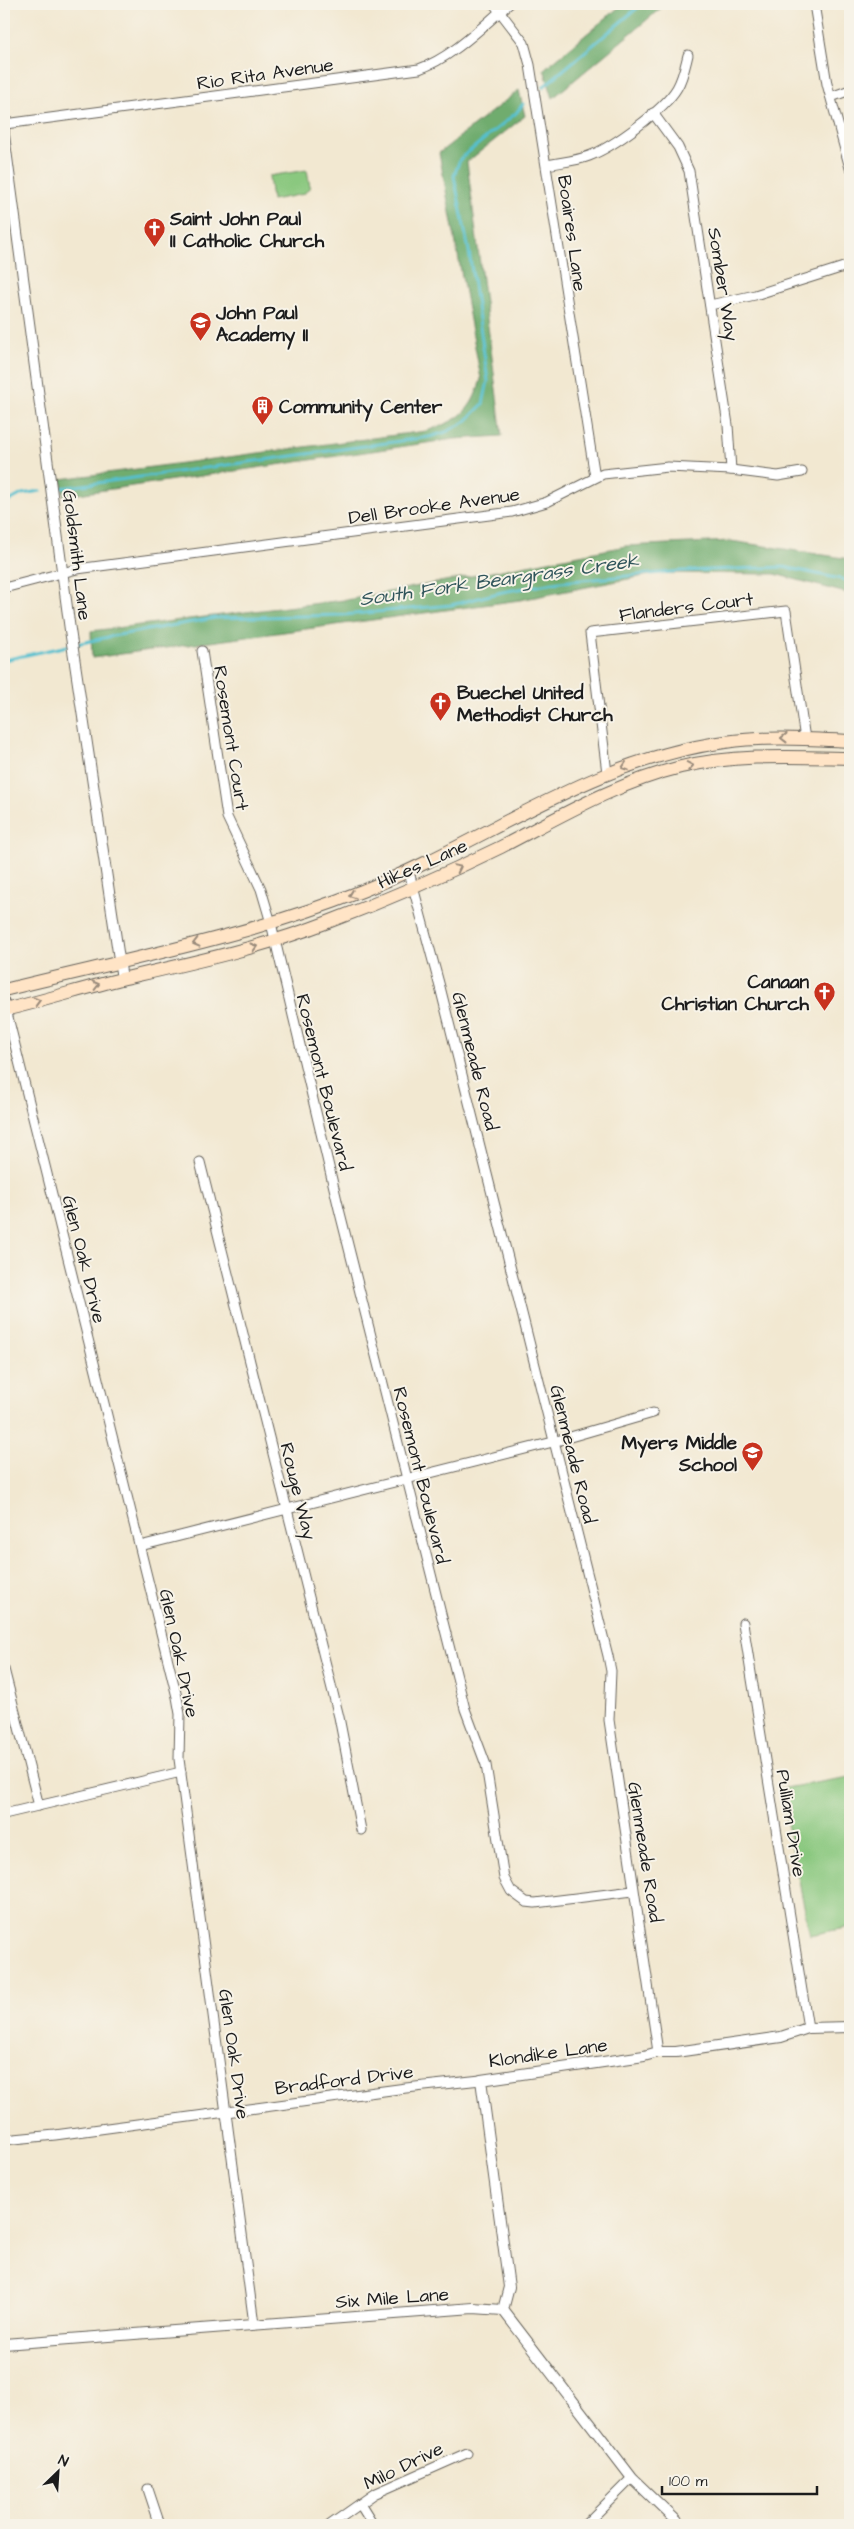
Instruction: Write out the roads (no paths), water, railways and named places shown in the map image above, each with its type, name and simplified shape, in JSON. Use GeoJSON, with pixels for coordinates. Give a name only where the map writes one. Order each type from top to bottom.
{"type":"FeatureCollection","features":[{"type":"Feature","properties":{"kind":"main road","name":"Hikes Lane"},"geometry":{"type":"LineString","coordinates":[[4,990],[270,923],[322,906],[409,872],[549,798],[607,773],[654,757],[724,742],[757,738],[850,741]]}},
{"type":"Feature","properties":{"kind":"main road","name":"Hikes Lane"},"geometry":{"type":"LineString","coordinates":[[4,1007],[214,958],[273,941],[414,889],[584,803],[644,778],[681,767],[728,759],[759,757],[850,758]]}},
{"type":"Feature","properties":{"kind":"street","name":"Boaires Lane"},"geometry":{"type":"LineString","coordinates":[[494,4],[527,49],[547,165],[595,477]]}},
{"type":"Feature","properties":{"kind":"street","name":"Rio Rita Avenue"},"geometry":{"type":"LineString","coordinates":[[4,131],[419,69],[441,60],[509,4]]}},
{"type":"Feature","properties":{"kind":"street"},"geometry":{"type":"LineString","coordinates":[[814,4],[831,97],[850,168]]}},
{"type":"Feature","properties":{"kind":"street"},"geometry":{"type":"LineString","coordinates":[[547,165],[587,157],[607,148],[653,113],[676,90],[682,79],[688,55]]}},
{"type":"Feature","properties":{"kind":"street"},"geometry":{"type":"LineString","coordinates":[[831,97],[850,90]]}},
{"type":"Feature","properties":{"kind":"street","name":"Goldsmith Lane"},"geometry":{"type":"LineString","coordinates":[[4,103],[4,131],[64,572],[70,630],[122,979]]}},
{"type":"Feature","properties":{"kind":"street","name":"Somber Way"},"geometry":{"type":"LineString","coordinates":[[653,113],[678,147],[689,171],[728,425],[731,470]]}},
{"type":"Feature","properties":{"kind":"street"},"geometry":{"type":"LineString","coordinates":[[710,305],[755,295],[850,265]]}},
{"type":"Feature","properties":{"kind":"street","name":"Dell Brooke Avenue"},"geometry":{"type":"LineString","coordinates":[[4,588],[64,572],[512,512],[547,502],[603,474],[668,467],[731,470],[778,476],[802,472]]}},
{"type":"Feature","properties":{"kind":"street","name":"Flanders Court"},"geometry":{"type":"LineString","coordinates":[[607,773],[590,634],[786,611],[805,739]]}},
{"type":"Feature","properties":{"kind":"street","name":"Rosemont Court"},"geometry":{"type":"LineString","coordinates":[[202,651],[227,817],[261,889],[273,941]]}},
{"type":"Feature","properties":{"kind":"street","name":"Glenmeade Road"},"geometry":{"type":"LineString","coordinates":[[409,872],[611,1671],[609,1720],[658,2052]]}},
{"type":"Feature","properties":{"kind":"street","name":"Rosemont Boulevard"},"geometry":{"type":"LineString","coordinates":[[273,941],[465,1709],[486,1765],[507,1885],[516,1896],[535,1904],[633,1892]]}},
{"type":"Feature","properties":{"kind":"street","name":"Glen Oak Drive"},"geometry":{"type":"LineString","coordinates":[[4,1007],[177,1697],[180,1714],[179,1759],[254,2324]]}},
{"type":"Feature","properties":{"kind":"street","name":"Rouge Way"},"geometry":{"type":"LineString","coordinates":[[200,1162],[339,1717],[361,1830]]}},
{"type":"Feature","properties":{"kind":"street"},"geometry":{"type":"LineString","coordinates":[[140,1546],[552,1442],[653,1413]]}},
{"type":"Feature","properties":{"kind":"street","name":"Pulliam Drive"},"geometry":{"type":"LineString","coordinates":[[743,1623],[808,2028]]}},
{"type":"Feature","properties":{"kind":"street"},"geometry":{"type":"LineString","coordinates":[[4,1669],[39,1806]]}},
{"type":"Feature","properties":{"kind":"street"},"geometry":{"type":"LineString","coordinates":[[4,1814],[181,1772]]}},
{"type":"Feature","properties":{"kind":"street","name":"Klondike Lane"},"geometry":{"type":"LineString","coordinates":[[503,2310],[509,2287],[481,2080],[644,2056],[658,2052],[676,2052],[781,2037],[808,2028],[850,2027]]}},
{"type":"Feature","properties":{"kind":"street","name":"Bradford Drive"},"geometry":{"type":"LineString","coordinates":[[4,2140],[481,2080]]}},
{"type":"Feature","properties":{"kind":"street","name":"Six Mile Lane"},"geometry":{"type":"LineString","coordinates":[[4,2344],[473,2308],[503,2310]]}},
{"type":"Feature","properties":{"kind":"street"},"geometry":{"type":"LineString","coordinates":[[503,2310],[632,2478],[682,2525]]}},
{"type":"Feature","properties":{"kind":"street","name":"Milo Drive"},"geometry":{"type":"LineString","coordinates":[[330,2525],[374,2494],[467,2453]]}},
{"type":"Feature","properties":{"kind":"street"},"geometry":{"type":"LineString","coordinates":[[585,2525],[632,2478]]}},
{"type":"Feature","properties":{"kind":"street"},"geometry":{"type":"LineString","coordinates":[[148,2489],[160,2525]]}},
{"type":"Feature","properties":{"kind":"street"},"geometry":{"type":"LineString","coordinates":[[360,2504],[373,2525]]}},
{"type":"Feature","properties":{"kind":"waterway"},"geometry":{"type":"LineString","coordinates":[[543,87],[642,4]]}},
{"type":"Feature","properties":{"kind":"waterway"},"geometry":{"type":"LineString","coordinates":[[61,488],[429,437],[446,432],[465,422],[483,404],[488,381],[469,251],[454,176],[460,159],[516,113],[523,104]]}},
{"type":"Feature","properties":{"kind":"waterway"},"geometry":{"type":"LineString","coordinates":[[4,504],[22,494],[40,491]]}},
{"type":"Feature","properties":{"kind":"waterway","name":"South Fork Beargrass Creek"},"geometry":{"type":"LineString","coordinates":[[4,660],[113,636],[215,618],[343,615],[451,605],[502,592],[560,582],[682,571],[784,567],[850,581]]}},
{"type":"Feature","properties":{"kind":"place","name":"Saint John Paul II Catholic Church"},"geometry":{"type":"Point","coordinates":[154,248]}},
{"type":"Feature","properties":{"kind":"place","name":"John Paul Academy II"},"geometry":{"type":"Point","coordinates":[200,342]}},
{"type":"Feature","properties":{"kind":"place","name":"Community Center"},"geometry":{"type":"Point","coordinates":[263,425]}},
{"type":"Feature","properties":{"kind":"place","name":"Buechel United Methodist Church"},"geometry":{"type":"Point","coordinates":[441,722]}},
{"type":"Feature","properties":{"kind":"place","name":"Canaan Christian Church"},"geometry":{"type":"Point","coordinates":[825,1011]}},
{"type":"Feature","properties":{"kind":"place","name":"Myers Middle School"},"geometry":{"type":"Point","coordinates":[753,1472]}}]}
